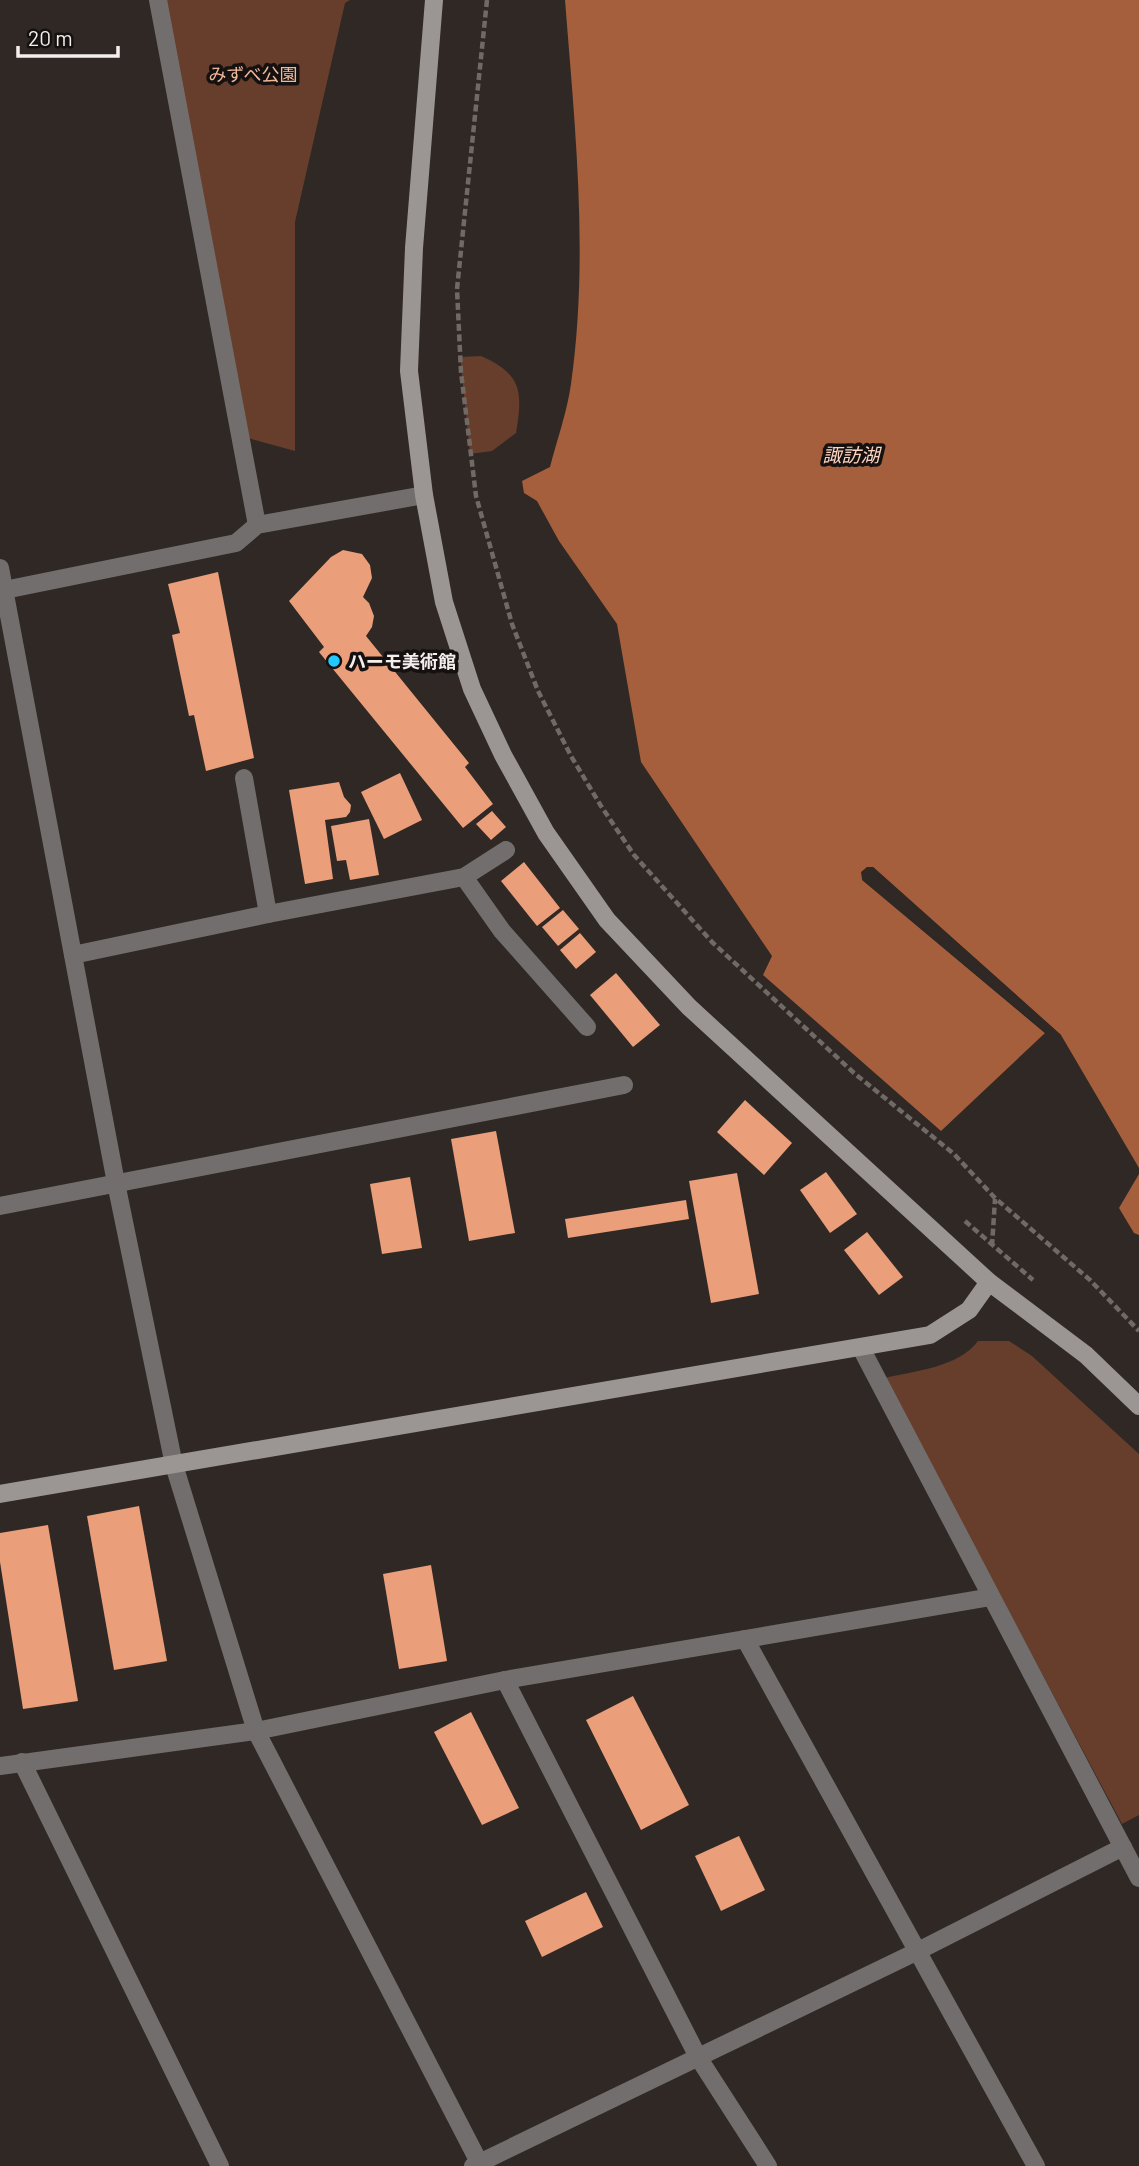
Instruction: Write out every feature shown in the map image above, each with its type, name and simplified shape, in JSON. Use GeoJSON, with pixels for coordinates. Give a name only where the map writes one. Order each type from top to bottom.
{"type":"FeatureCollection","features":[{"type":"Feature","properties":{"kind":"street"},"geometry":{"type":"LineString","coordinates":[[158,0],[257,525]]}},
{"type":"Feature","properties":{"kind":"street"},"geometry":{"type":"LineString","coordinates":[[434,0],[414,248],[409,371],[424,495],[444,602],[472,689],[503,755],[545,833],[607,920],[689,1007],[989,1282],[1086,1355],[1139,1406]]}},
{"type":"Feature","properties":{"kind":"street"},"geometry":{"type":"LineString","coordinates":[[2,591],[236,543],[257,525],[424,495]]}},
{"type":"Feature","properties":{"kind":"street"},"geometry":{"type":"LineString","coordinates":[[0,568],[2,591],[116,1184],[174,1465],[256,1731],[477,2165],[918,1951],[1123,1847]]}},
{"type":"Feature","properties":{"kind":"street"},"geometry":{"type":"LineString","coordinates":[[244,778],[268,914]]}},
{"type":"Feature","properties":{"kind":"street"},"geometry":{"type":"LineString","coordinates":[[73,955],[464,877],[506,850]]}},
{"type":"Feature","properties":{"kind":"street"},"geometry":{"type":"LineString","coordinates":[[464,877],[502,931],[587,1027]]}},
{"type":"Feature","properties":{"kind":"street"},"geometry":{"type":"LineString","coordinates":[[0,1206],[624,1085]]}},
{"type":"Feature","properties":{"kind":"street"},"geometry":{"type":"LineString","coordinates":[[0,1494],[930,1335],[969,1310],[989,1282]]}},
{"type":"Feature","properties":{"kind":"street"},"geometry":{"type":"LineString","coordinates":[[861,1348],[1139,1878]]}},
{"type":"Feature","properties":{"kind":"street"},"geometry":{"type":"LineString","coordinates":[[0,1766],[256,1731],[505,1680],[991,1597]]}},
{"type":"Feature","properties":{"kind":"street"},"geometry":{"type":"LineString","coordinates":[[745,1639],[1036,2166]]}},
{"type":"Feature","properties":{"kind":"street"},"geometry":{"type":"LineString","coordinates":[[505,1680],[698,2057],[768,2166]]}},
{"type":"Feature","properties":{"kind":"street"},"geometry":{"type":"LineString","coordinates":[[22,1762],[220,2166]]}},
{"type":"Feature","properties":{"kind":"path"},"geometry":{"type":"LineString","coordinates":[[487,0],[457,289],[461,372],[476,496],[512,624],[538,691],[571,756],[634,855],[712,942],[854,1073],[954,1154],[995,1198],[1090,1280],[1139,1331]]}},
{"type":"Feature","properties":{"kind":"path"},"geometry":{"type":"LineString","coordinates":[[992,1244],[995,1198]]}},
{"type":"Feature","properties":{"kind":"path"},"geometry":{"type":"LineString","coordinates":[[960,1217],[1034,1280]]}},
{"type":"Feature","properties":{"kind":"green space","name":"みずべ公園"},"geometry":{"type":"Polygon","coordinates":[[[162,0],[350,0],[345,3],[295,222],[295,451],[248,438],[162,0]]]}},
{"type":"Feature","properties":{"kind":"green space"},"geometry":{"type":"Polygon","coordinates":[[[481,356],[512,377],[519,395],[518,419],[516,433],[492,451],[470,454],[460,357],[481,356]]]}},
{"type":"Feature","properties":{"kind":"green space"},"geometry":{"type":"Polygon","coordinates":[[[978,1341],[1009,1341],[1032,1356],[1139,1454],[1139,1815],[1122,1824],[884,1378],[948,1362],[970,1350],[978,1341]]]}},
{"type":"Feature","properties":{"kind":"water","name":"諏訪湖"},"geometry":{"type":"Polygon","coordinates":[[[565,0],[1139,0],[1139,1168],[1061,1035],[873,867],[867,867],[862,880],[1045,1033],[941,1131],[763,975],[772,956],[641,762],[617,624],[559,541],[537,501],[524,493],[522,481],[550,467],[569,394],[576,336],[580,240],[565,0]]]}},
{"type":"Feature","properties":{"kind":"water"},"geometry":{"type":"Polygon","coordinates":[[[1139,1174],[1139,1235],[1134,1233],[1119,1208],[1139,1174]]]}},
{"type":"Feature","properties":{"kind":"pier"},"geometry":{"type":"Polygon","coordinates":[[[867,867],[873,867],[1061,1035],[1055,1034],[872,870],[865,873],[865,878],[1048,1034],[862,879],[861,872],[867,867]]]}},
{"type":"Feature","properties":{"kind":"building"},"geometry":{"type":"Polygon","coordinates":[[[343,550],[362,554],[370,565],[372,578],[363,597],[369,603],[374,616],[372,627],[366,636],[469,763],[465,767],[493,804],[463,828],[319,652],[324,647],[289,601],[331,557],[343,550]]]}},
{"type":"Feature","properties":{"kind":"building"},"geometry":{"type":"Polygon","coordinates":[[[218,572],[254,758],[206,771],[194,715],[189,716],[172,635],[180,633],[168,584],[218,572]]]}},
{"type":"Feature","properties":{"kind":"building"},"geometry":{"type":"Polygon","coordinates":[[[400,773],[422,820],[384,839],[361,792],[400,773]]]}},
{"type":"Feature","properties":{"kind":"building"},"geometry":{"type":"Polygon","coordinates":[[[339,782],[344,797],[351,805],[346,817],[325,820],[333,879],[305,884],[289,790],[339,782]]]}},
{"type":"Feature","properties":{"kind":"building"},"geometry":{"type":"Polygon","coordinates":[[[492,811],[506,827],[491,840],[476,824],[492,811]]]}},
{"type":"Feature","properties":{"kind":"building"},"geometry":{"type":"Polygon","coordinates":[[[369,819],[379,875],[350,880],[346,860],[337,861],[331,826],[369,819]]]}},
{"type":"Feature","properties":{"kind":"building"},"geometry":{"type":"Polygon","coordinates":[[[524,862],[560,908],[537,926],[501,881],[524,862]]]}},
{"type":"Feature","properties":{"kind":"building"},"geometry":{"type":"Polygon","coordinates":[[[563,910],[579,929],[558,946],[542,927],[563,910]]]}},
{"type":"Feature","properties":{"kind":"building"},"geometry":{"type":"Polygon","coordinates":[[[580,933],[596,952],[576,969],[560,950],[580,933]]]}},
{"type":"Feature","properties":{"kind":"building"},"geometry":{"type":"Polygon","coordinates":[[[616,973],[660,1025],[633,1047],[590,995],[616,973]]]}},
{"type":"Feature","properties":{"kind":"building"},"geometry":{"type":"Polygon","coordinates":[[[745,1100],[792,1143],[764,1175],[717,1132],[745,1100]]]}},
{"type":"Feature","properties":{"kind":"building"},"geometry":{"type":"Polygon","coordinates":[[[496,1131],[515,1233],[469,1241],[451,1139],[496,1131]]]}},
{"type":"Feature","properties":{"kind":"building"},"geometry":{"type":"Polygon","coordinates":[[[826,1172],[857,1214],[830,1233],[800,1190],[826,1172]]]}},
{"type":"Feature","properties":{"kind":"building"},"geometry":{"type":"Polygon","coordinates":[[[737,1173],[759,1294],[711,1303],[689,1181],[737,1173]]]}},
{"type":"Feature","properties":{"kind":"building"},"geometry":{"type":"Polygon","coordinates":[[[410,1177],[422,1248],[382,1254],[370,1184],[410,1177]]]}},
{"type":"Feature","properties":{"kind":"building"},"geometry":{"type":"Polygon","coordinates":[[[686,1200],[689,1219],[568,1238],[565,1219],[686,1200]]]}},
{"type":"Feature","properties":{"kind":"building"},"geometry":{"type":"Polygon","coordinates":[[[867,1232],[903,1277],[879,1295],[844,1250],[867,1232]]]}},
{"type":"Feature","properties":{"kind":"building"},"geometry":{"type":"Polygon","coordinates":[[[139,1506],[167,1661],[114,1670],[87,1516],[139,1506]]]}},
{"type":"Feature","properties":{"kind":"building"},"geometry":{"type":"Polygon","coordinates":[[[48,1525],[78,1701],[23,1709],[0,1562],[0,1533],[48,1525]]]}},
{"type":"Feature","properties":{"kind":"building"},"geometry":{"type":"Polygon","coordinates":[[[431,1565],[447,1661],[399,1669],[383,1574],[431,1565]]]}},
{"type":"Feature","properties":{"kind":"building"},"geometry":{"type":"Polygon","coordinates":[[[633,1696],[689,1805],[641,1830],[586,1720],[633,1696]]]}},
{"type":"Feature","properties":{"kind":"building"},"geometry":{"type":"Polygon","coordinates":[[[471,1712],[519,1808],[482,1825],[434,1732],[471,1712]]]}},
{"type":"Feature","properties":{"kind":"building"},"geometry":{"type":"Polygon","coordinates":[[[739,1836],[765,1890],[721,1911],[695,1856],[739,1836]]]}},
{"type":"Feature","properties":{"kind":"building"},"geometry":{"type":"Polygon","coordinates":[[[586,1892],[603,1927],[542,1957],[525,1921],[586,1892]]]}},
{"type":"Feature","properties":{"kind":"place","name":"ハーモ美術館"},"geometry":{"type":"Point","coordinates":[334,661]}}]}
